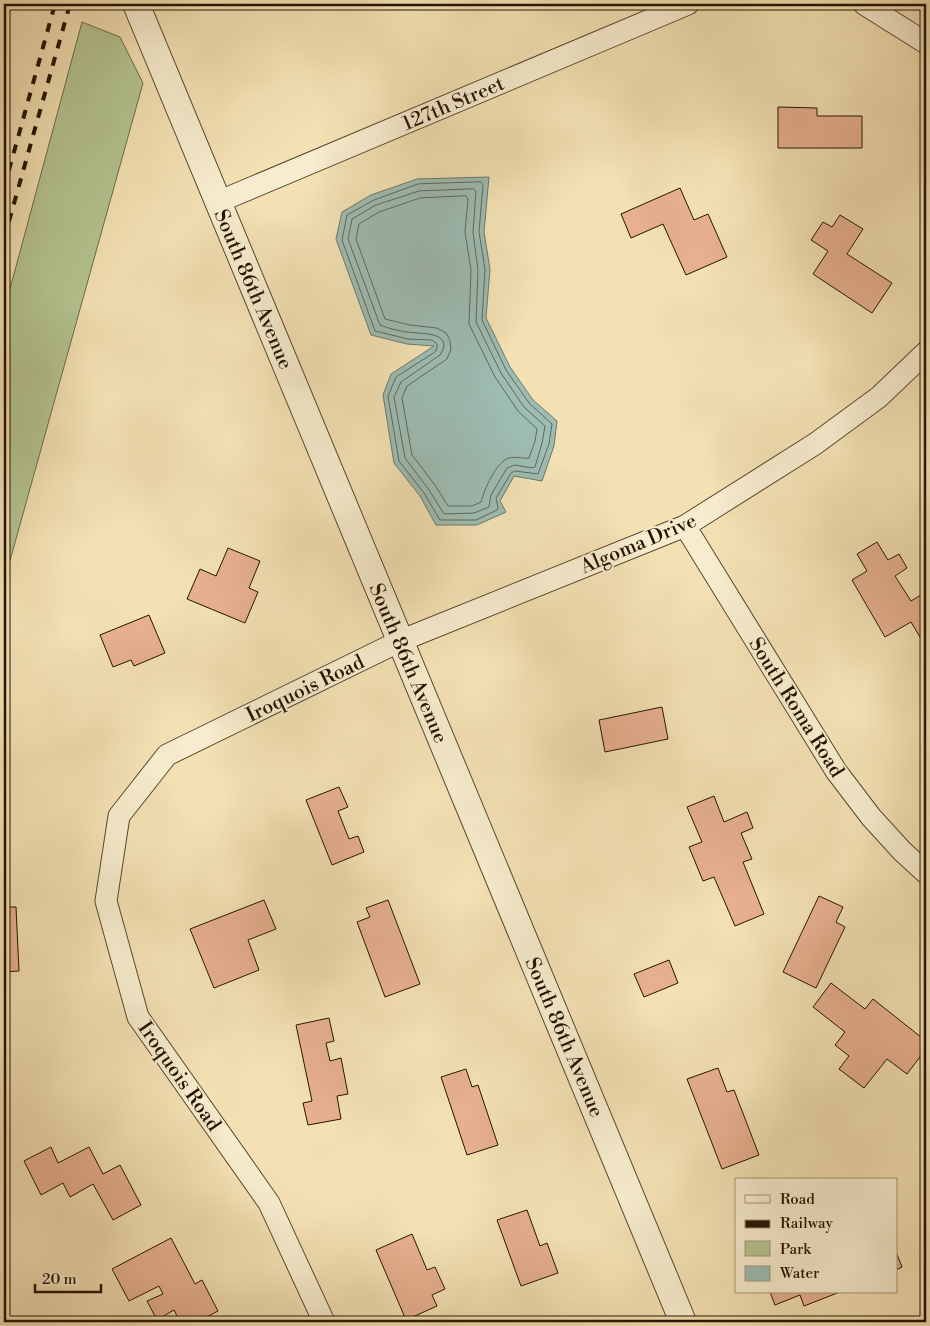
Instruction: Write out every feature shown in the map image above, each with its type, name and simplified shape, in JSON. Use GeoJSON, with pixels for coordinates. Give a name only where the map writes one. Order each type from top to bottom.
{"type":"FeatureCollection","features":[{"type":"Feature","properties":{"kind":"street","name":"South 86th Avenue"},"geometry":{"type":"LineString","coordinates":[[136,4],[683,1322]]}},
{"type":"Feature","properties":{"kind":"street","name":"127th Street"},"geometry":{"type":"LineString","coordinates":[[218,202],[688,4]]}},
{"type":"Feature","properties":{"kind":"street"},"geometry":{"type":"LineString","coordinates":[[864,4],[926,42]]}},
{"type":"Feature","properties":{"kind":"street","name":"Algoma Drive"},"geometry":{"type":"LineString","coordinates":[[400,641],[685,526],[815,444],[879,397],[926,352]]}},
{"type":"Feature","properties":{"kind":"street","name":"South Roma Road"},"geometry":{"type":"LineString","coordinates":[[685,526],[836,771],[870,817],[926,873]]}},
{"type":"Feature","properties":{"kind":"street","name":"Iroquois Road"},"geometry":{"type":"LineString","coordinates":[[324,1322],[269,1203],[138,1017],[106,901],[119,816],[167,755],[400,641]]}},
{"type":"Feature","properties":{"kind":"green space"},"geometry":{"type":"Polygon","coordinates":[[[82,22],[120,37],[143,83],[4,582],[4,311],[82,22]]]}},
{"type":"Feature","properties":{"kind":"water"},"geometry":{"type":"Polygon","coordinates":[[[489,177],[484,232],[490,269],[486,318],[510,367],[533,400],[557,421],[554,446],[542,481],[514,476],[500,501],[506,512],[477,525],[436,525],[420,496],[394,463],[383,395],[391,374],[434,346],[407,344],[371,335],[336,239],[342,212],[371,195],[417,179],[489,177]]]}},
{"type":"Feature","properties":{"kind":"building"},"geometry":{"type":"Polygon","coordinates":[[[778,107],[817,108],[817,116],[862,116],[862,148],[778,148],[778,107]]]}},
{"type":"Feature","properties":{"kind":"building"},"geometry":{"type":"Polygon","coordinates":[[[680,188],[694,220],[708,214],[727,257],[686,275],[663,224],[631,238],[621,214],[680,188]]]}},
{"type":"Feature","properties":{"kind":"building"},"geometry":{"type":"Polygon","coordinates":[[[840,215],[863,229],[847,254],[892,283],[872,313],[813,274],[828,251],[811,240],[823,222],[832,227],[840,215]]]}},
{"type":"Feature","properties":{"kind":"building"},"geometry":{"type":"Polygon","coordinates":[[[877,542],[888,560],[899,554],[907,568],[895,576],[911,601],[924,593],[926,597],[926,647],[911,622],[885,637],[852,580],[867,571],[857,554],[877,542]]]}},
{"type":"Feature","properties":{"kind":"building"},"geometry":{"type":"Polygon","coordinates":[[[228,548],[260,561],[249,588],[258,592],[245,623],[187,599],[200,569],[216,576],[228,548]]]}},
{"type":"Feature","properties":{"kind":"building"},"geometry":{"type":"Polygon","coordinates":[[[149,615],[165,653],[134,666],[131,660],[113,667],[100,635],[149,615]]]}},
{"type":"Feature","properties":{"kind":"building"},"geometry":{"type":"Polygon","coordinates":[[[662,707],[668,739],[605,752],[599,720],[662,707]]]}},
{"type":"Feature","properties":{"kind":"building"},"geometry":{"type":"Polygon","coordinates":[[[339,787],[348,807],[338,811],[349,839],[358,836],[364,852],[332,865],[306,800],[339,787]]]}},
{"type":"Feature","properties":{"kind":"building"},"geometry":{"type":"Polygon","coordinates":[[[714,796],[724,822],[747,812],[753,828],[741,833],[752,859],[743,862],[764,914],[735,926],[714,877],[703,881],[689,847],[702,842],[687,807],[714,796]]]}},
{"type":"Feature","properties":{"kind":"building"},"geometry":{"type":"Polygon","coordinates":[[[819,896],[843,907],[836,922],[845,927],[816,988],[783,972],[819,896]]]}},
{"type":"Feature","properties":{"kind":"building"},"geometry":{"type":"Polygon","coordinates":[[[264,900],[276,929],[248,940],[259,970],[214,988],[190,929],[264,900]]]}},
{"type":"Feature","properties":{"kind":"building"},"geometry":{"type":"Polygon","coordinates":[[[388,900],[420,984],[385,997],[357,922],[370,917],[366,908],[388,900]]]}},
{"type":"Feature","properties":{"kind":"building"},"geometry":{"type":"Polygon","coordinates":[[[4,907],[16,907],[19,971],[4,972],[4,907]]]}},
{"type":"Feature","properties":{"kind":"building"},"geometry":{"type":"Polygon","coordinates":[[[669,960],[678,983],[644,997],[634,974],[669,960]]]}},
{"type":"Feature","properties":{"kind":"building"},"geometry":{"type":"Polygon","coordinates":[[[831,983],[865,1009],[873,999],[926,1041],[926,1049],[907,1074],[887,1059],[864,1088],[839,1069],[849,1056],[835,1045],[845,1032],[813,1007],[831,983]]]}},
{"type":"Feature","properties":{"kind":"building"},"geometry":{"type":"Polygon","coordinates":[[[329,1018],[334,1041],[326,1043],[330,1061],[341,1058],[348,1094],[337,1096],[341,1119],[308,1125],[303,1103],[312,1101],[296,1025],[329,1018]]]}},
{"type":"Feature","properties":{"kind":"building"},"geometry":{"type":"Polygon","coordinates":[[[718,1068],[727,1092],[734,1090],[759,1155],[722,1169],[687,1079],[718,1068]]]}},
{"type":"Feature","properties":{"kind":"building"},"geometry":{"type":"Polygon","coordinates":[[[466,1069],[472,1087],[478,1085],[498,1145],[467,1155],[441,1077],[466,1069]]]}},
{"type":"Feature","properties":{"kind":"building"},"geometry":{"type":"Polygon","coordinates":[[[51,1147],[58,1163],[89,1147],[103,1174],[120,1165],[141,1205],[113,1220],[93,1184],[70,1197],[63,1183],[41,1195],[24,1161],[51,1147]]]}},
{"type":"Feature","properties":{"kind":"building"},"geometry":{"type":"Polygon","coordinates":[[[926,1165],[926,1176],[921,1170],[926,1165]]]}},
{"type":"Feature","properties":{"kind":"building"},"geometry":{"type":"Polygon","coordinates":[[[527,1210],[540,1246],[547,1243],[558,1273],[521,1286],[497,1220],[527,1210]]]}},
{"type":"Feature","properties":{"kind":"building"},"geometry":{"type":"Polygon","coordinates":[[[412,1234],[427,1270],[435,1267],[445,1289],[432,1295],[437,1306],[406,1320],[376,1250],[412,1234]]]}},
{"type":"Feature","properties":{"kind":"building"},"geometry":{"type":"Polygon","coordinates":[[[171,1238],[195,1284],[202,1280],[218,1311],[197,1322],[180,1322],[174,1310],[157,1320],[147,1301],[163,1294],[159,1286],[129,1301],[112,1269],[171,1238]]]}},
{"type":"Feature","properties":{"kind":"building"},"geometry":{"type":"Polygon","coordinates":[[[898,1257],[902,1267],[898,1269],[898,1257]]]}},
{"type":"Feature","properties":{"kind":"building"},"geometry":{"type":"Polygon","coordinates":[[[771,1294],[835,1294],[804,1306],[800,1295],[775,1305],[771,1294]]]}},
{"type":"Feature","properties":{"kind":"railway"},"geometry":{"type":"LineString","coordinates":[[4,188],[55,4]]}},
{"type":"Feature","properties":{"kind":"railway"},"geometry":{"type":"LineString","coordinates":[[4,239],[70,4]]}}]}
